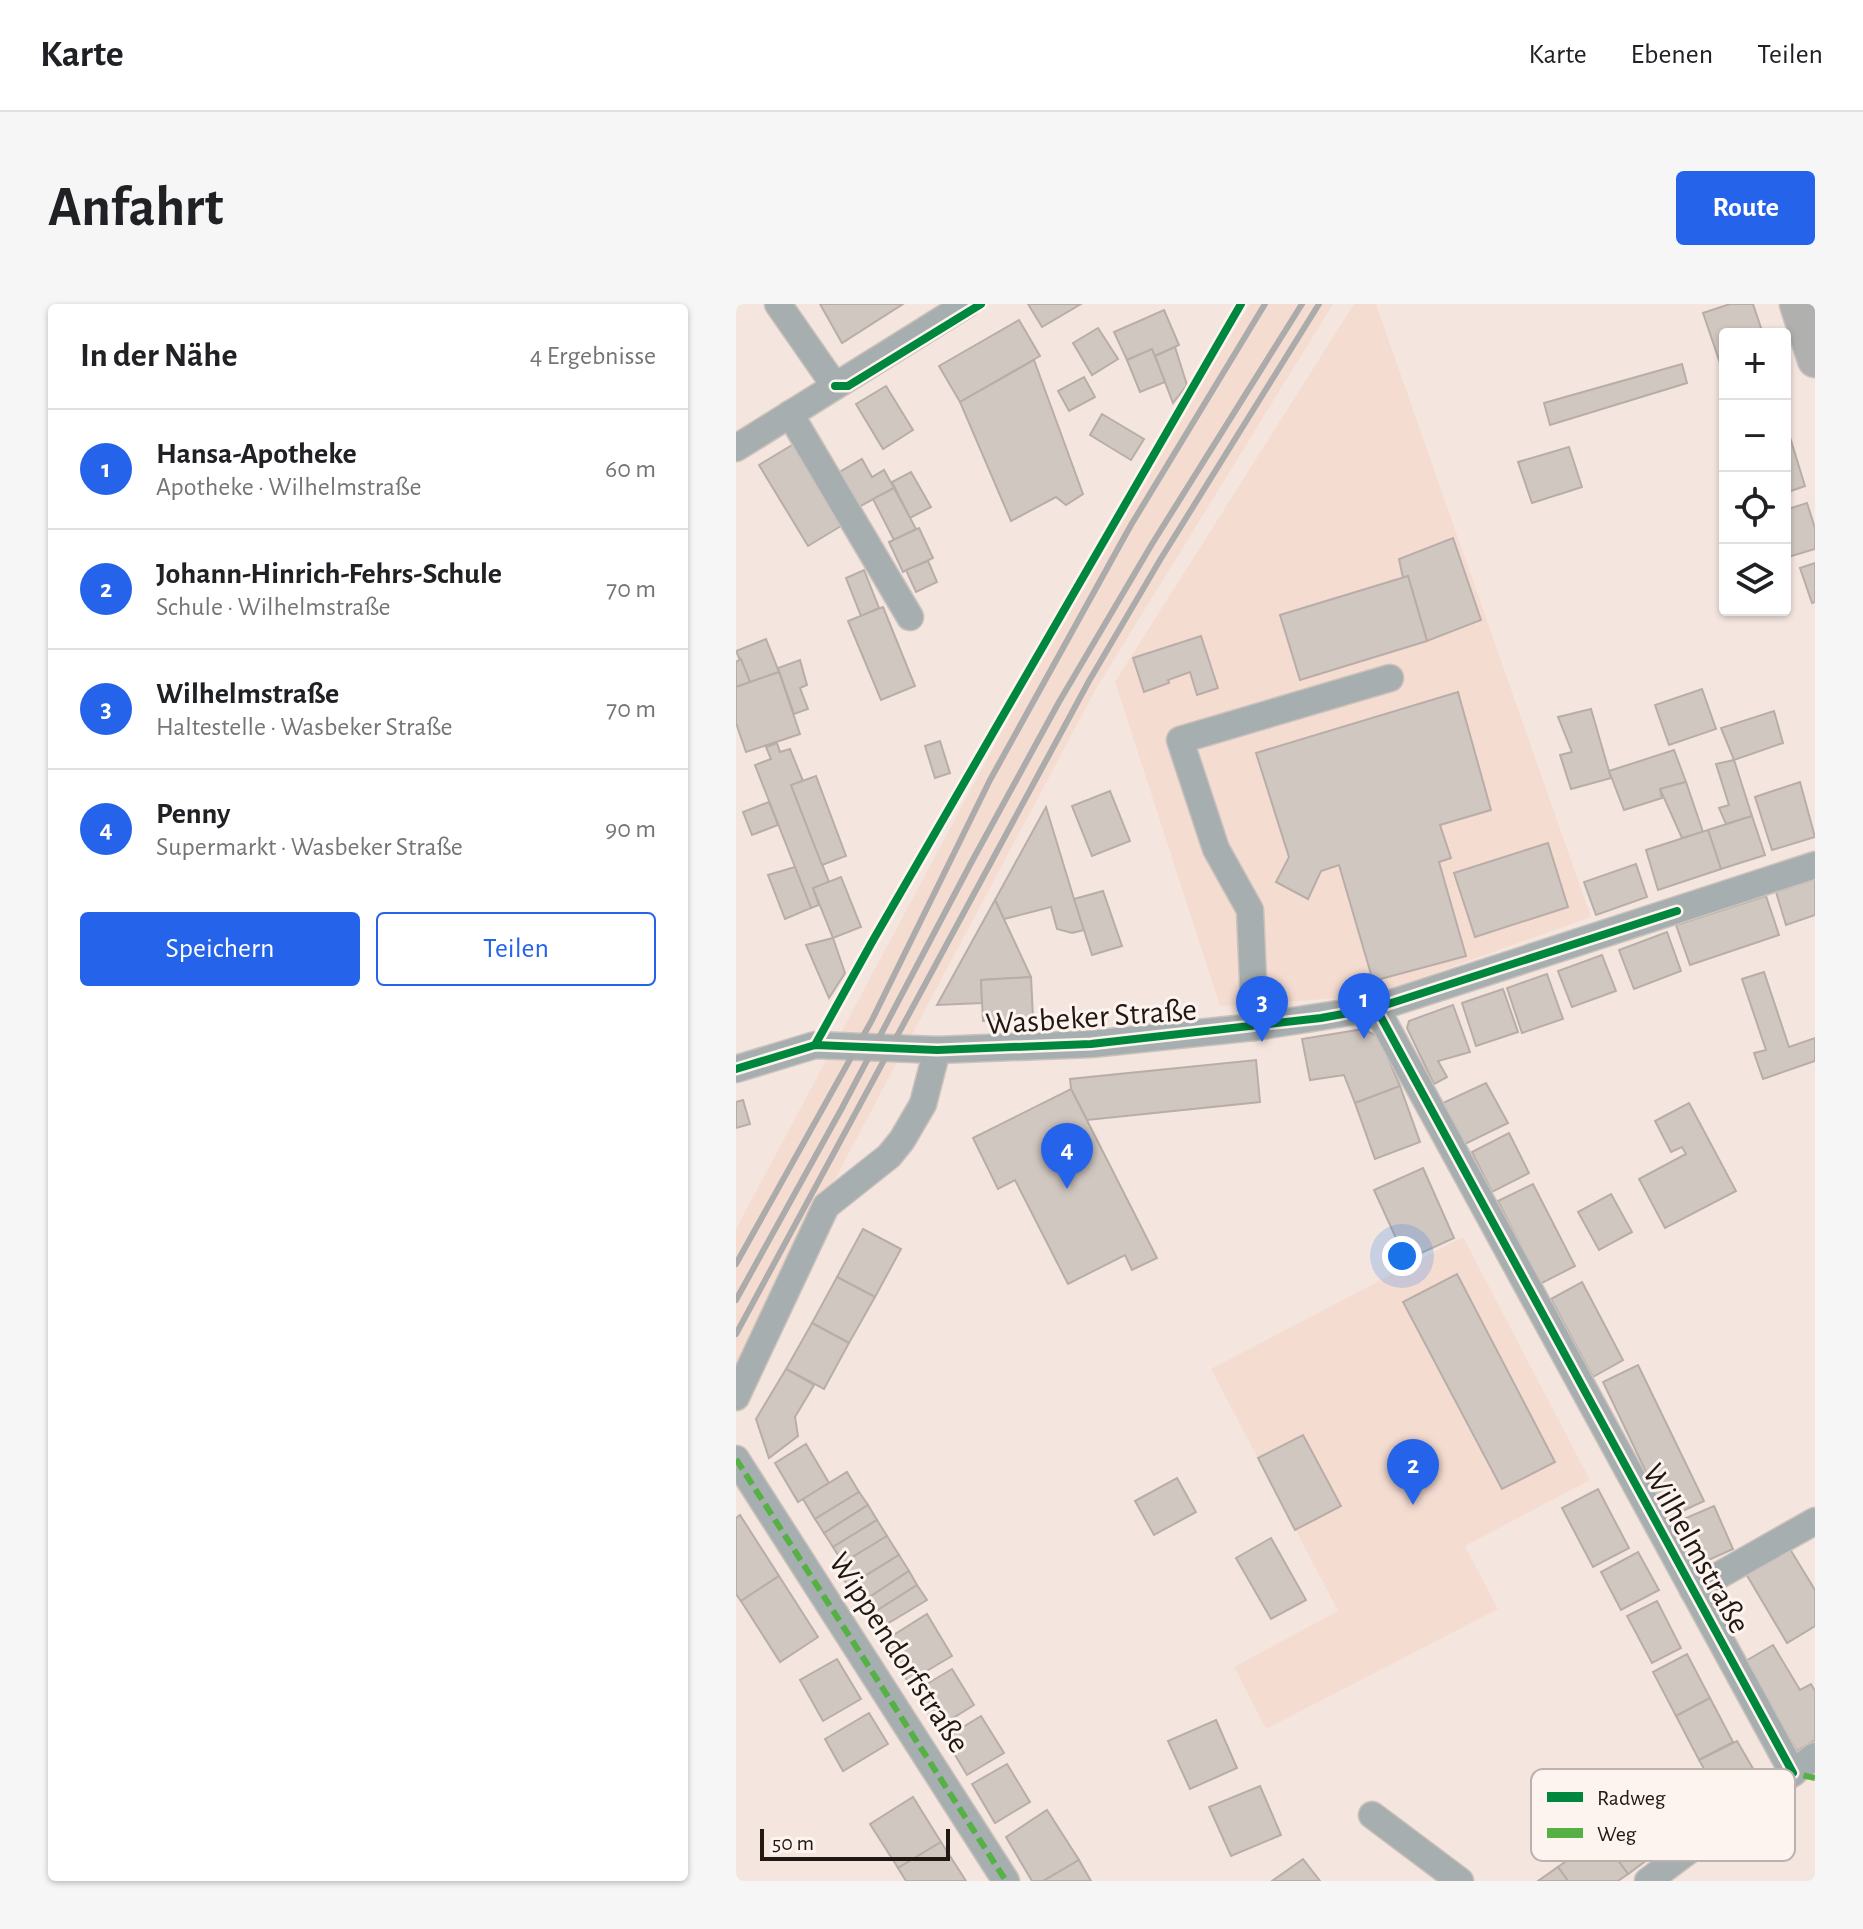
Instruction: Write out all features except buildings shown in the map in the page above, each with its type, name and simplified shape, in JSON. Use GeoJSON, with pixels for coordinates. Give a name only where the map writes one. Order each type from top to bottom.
{"type":"FeatureCollection","features":[{"type":"Feature","properties":{"kind":"main road"},"geometry":{"type":"LineString","coordinates":[[1797,304],[1815,360]]}},
{"type":"Feature","properties":{"kind":"street"},"geometry":{"type":"LineString","coordinates":[[778,304],[835,386]]}},
{"type":"Feature","properties":{"kind":"street"},"geometry":{"type":"LineString","coordinates":[[736,448],[967,304]]}},
{"type":"Feature","properties":{"kind":"street"},"geometry":{"type":"LineString","coordinates":[[790,414],[910,617]]}},
{"type":"Feature","properties":{"kind":"street"},"geometry":{"type":"LineString","coordinates":[[1255,1027],[1250,910],[1216,849],[1180,740],[1390,678]]}},
{"type":"Feature","properties":{"kind":"street","name":"Wasbeker Straße"},"geometry":{"type":"LineString","coordinates":[[736,1069],[815,1045],[937,1050],[1091,1044],[1255,1027],[1376,1008],[1815,865]]}},
{"type":"Feature","properties":{"kind":"street","name":"Wilhelmstraße"},"geometry":{"type":"LineString","coordinates":[[1376,1008],[1791,1769]]}},
{"type":"Feature","properties":{"kind":"street"},"geometry":{"type":"LineString","coordinates":[[736,1397],[826,1206],[889,1156],[902,1140],[923,1104],[937,1050]]}},
{"type":"Feature","properties":{"kind":"street","name":"Wippendorfstraße"},"geometry":{"type":"LineString","coordinates":[[736,1459],[1006,1881]]}},
{"type":"Feature","properties":{"kind":"street"},"geometry":{"type":"LineString","coordinates":[[1693,1590],[1815,1521]]}},
{"type":"Feature","properties":{"kind":"street"},"geometry":{"type":"LineString","coordinates":[[1795,1771],[1815,1756]]}},
{"type":"Feature","properties":{"kind":"street"},"geometry":{"type":"LineString","coordinates":[[1372,1815],[1460,1881]]}},
{"type":"Feature","properties":{"kind":"street"},"geometry":{"type":"LineString","coordinates":[[1648,1881],[1675,1861]]}},
{"type":"Feature","properties":{"kind":"shaded area"},"geometry":{"type":"Polygon","coordinates":[[[1250,304],[1333,304],[1097,687],[736,1365],[736,1229],[1145,471],[1250,304]]]}},
{"type":"Feature","properties":{"kind":"shaded area"},"geometry":{"type":"Polygon","coordinates":[[[1354,304],[1376,304],[1591,917],[1370,996],[1220,1006],[1115,682],[1354,304]]]}},
{"type":"Feature","properties":{"kind":"shaded area"},"geometry":{"type":"Polygon","coordinates":[[[1463,1237],[1590,1480],[1465,1546],[1498,1609],[1266,1729],[1234,1667],[1338,1611],[1211,1369],[1463,1237]]]}},
{"type":"Feature","properties":{"kind":"railway"},"geometry":{"type":"LineString","coordinates":[[736,1264],[872,1020],[990,780],[1131,525],[1265,304]]}},
{"type":"Feature","properties":{"kind":"railway"},"geometry":{"type":"LineString","coordinates":[[736,1300],[1059,702],[1152,544],[1302,304]]}},
{"type":"Feature","properties":{"kind":"railway"},"geometry":{"type":"LineString","coordinates":[[736,1334],[1089,681],[1160,560],[1319,304]]}},
{"type":"Feature","properties":{"kind":"marked path"},"geometry":{"type":"LineString","coordinates":[[736,1459],[1006,1881]]}},
{"type":"Feature","properties":{"kind":"marked path"},"geometry":{"type":"LineString","coordinates":[[1795,1773],[1815,1778]]}},
{"type":"Feature","properties":{"kind":"cycle path"},"geometry":{"type":"LineString","coordinates":[[835,386],[848,386],[981,304]]}},
{"type":"Feature","properties":{"kind":"cycle path"},"geometry":{"type":"LineString","coordinates":[[815,1045],[1241,304]]}},
{"type":"Feature","properties":{"kind":"cycle path"},"geometry":{"type":"LineString","coordinates":[[736,1069],[815,1045],[937,1050],[1091,1044],[1321,1018],[1376,1008],[1677,911]]}},
{"type":"Feature","properties":{"kind":"cycle path"},"geometry":{"type":"LineString","coordinates":[[1376,1008],[1791,1769]]}},
{"type":"Feature","properties":{"kind":"place","name":"Hansa-Apotheke"},"geometry":{"type":"Point","coordinates":[1364,1039]}},
{"type":"Feature","properties":{"kind":"place","name":"Wilhelmstraße"},"geometry":{"type":"Point","coordinates":[1262,1042]}},
{"type":"Feature","properties":{"kind":"place","name":"Penny"},"geometry":{"type":"Point","coordinates":[1067,1189]}},
{"type":"Feature","properties":{"kind":"place","name":"Johann-Hinrich-Fehrs-Schule"},"geometry":{"type":"Point","coordinates":[1413,1505]}}]}
